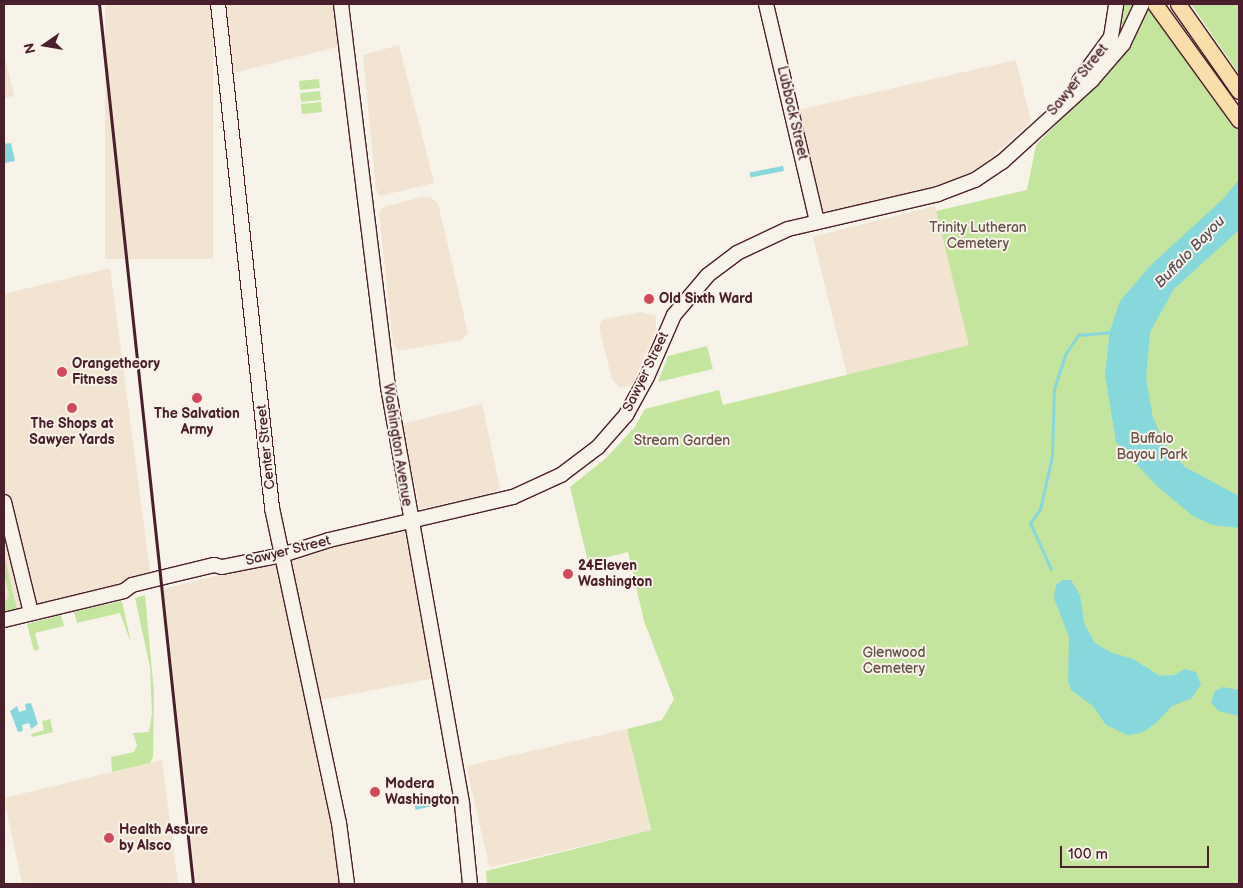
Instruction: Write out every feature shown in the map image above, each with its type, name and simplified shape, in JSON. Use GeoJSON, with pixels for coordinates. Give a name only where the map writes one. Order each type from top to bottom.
{"type":"FeatureCollection","features":[{"type":"Feature","properties":{"kind":"main road"},"geometry":{"type":"LineString","coordinates":[[1155,4],[1235,114]]}},
{"type":"Feature","properties":{"kind":"main road"},"geometry":{"type":"LineString","coordinates":[[1178,4],[1239,91]]}},
{"type":"Feature","properties":{"kind":"street","name":"Center Street"},"geometry":{"type":"LineString","coordinates":[[218,4],[272,508],[339,823],[347,884]]}},
{"type":"Feature","properties":{"kind":"street","name":"Washington Avenue"},"geometry":{"type":"LineString","coordinates":[[341,4],[379,324],[409,521],[462,804],[470,884]]}},
{"type":"Feature","properties":{"kind":"street","name":"Lubbock Street"},"geometry":{"type":"LineString","coordinates":[[766,4],[817,222]]}},
{"type":"Feature","properties":{"kind":"street","name":"Sawyer Street"},"geometry":{"type":"LineString","coordinates":[[1041,126],[1106,48],[1114,29],[1116,4]]}},
{"type":"Feature","properties":{"kind":"street","name":"Sawyer Street"},"geometry":{"type":"LineString","coordinates":[[4,620],[124,591],[133,594],[215,574],[222,567],[282,555],[292,550],[513,497],[554,478],[583,460],[626,415],[674,315],[708,275],[762,239],[817,222],[938,194],[975,180],[1002,162],[1109,62],[1129,33],[1142,4]]}},
{"type":"Feature","properties":{"kind":"street"},"geometry":{"type":"LineString","coordinates":[[4,502],[31,613]]}},
{"type":"Feature","properties":{"kind":"shaded area"},"geometry":{"type":"Polygon","coordinates":[[[105,4],[213,4],[213,259],[105,259],[105,4]]]}},
{"type":"Feature","properties":{"kind":"shaded area"},"geometry":{"type":"Polygon","coordinates":[[[222,4],[336,4],[341,46],[229,74],[222,4]]]}},
{"type":"Feature","properties":{"kind":"shaded area"},"geometry":{"type":"Polygon","coordinates":[[[399,45],[434,183],[380,196],[376,189],[363,55],[399,45]]]}},
{"type":"Feature","properties":{"kind":"shaded area"},"geometry":{"type":"Polygon","coordinates":[[[4,53],[14,96],[4,98],[4,53]]]}},
{"type":"Feature","properties":{"kind":"shaded area"},"geometry":{"type":"Polygon","coordinates":[[[1016,60],[1031,121],[984,164],[962,177],[931,188],[823,212],[798,110],[1016,60]]]}},
{"type":"Feature","properties":{"kind":"shaded area"},"geometry":{"type":"Polygon","coordinates":[[[422,197],[431,198],[438,203],[468,333],[461,340],[398,351],[393,343],[379,212],[383,207],[422,197]]]}},
{"type":"Feature","properties":{"kind":"shaded area"},"geometry":{"type":"Polygon","coordinates":[[[935,206],[970,345],[847,375],[813,236],[935,206]]]}},
{"type":"Feature","properties":{"kind":"shaded area"},"geometry":{"type":"Polygon","coordinates":[[[110,268],[152,586],[4,620],[4,294],[110,268]]]}},
{"type":"Feature","properties":{"kind":"shaded area"},"geometry":{"type":"Polygon","coordinates":[[[640,312],[656,316],[656,330],[633,383],[630,386],[619,387],[612,379],[599,327],[602,320],[640,312]]]}},
{"type":"Feature","properties":{"kind":"shaded area"},"geometry":{"type":"Polygon","coordinates":[[[482,404],[500,488],[495,492],[420,509],[402,424],[482,404]]]}},
{"type":"Feature","properties":{"kind":"shaded area"},"geometry":{"type":"Polygon","coordinates":[[[409,521],[439,677],[311,702],[280,546],[409,521]]]}},
{"type":"Feature","properties":{"kind":"shaded area"},"geometry":{"type":"Polygon","coordinates":[[[280,560],[336,827],[342,884],[196,884],[164,589],[280,560]]]}},
{"type":"Feature","properties":{"kind":"shaded area"},"geometry":{"type":"Polygon","coordinates":[[[627,729],[650,830],[490,867],[466,766],[627,729]]]}},
{"type":"Feature","properties":{"kind":"shaded area","name":"Health Assure by Alsco"},"geometry":{"type":"Polygon","coordinates":[[[162,760],[178,884],[22,884],[4,798],[162,760]]]}},
{"type":"Feature","properties":{"kind":"green space","name":"Glenwood Cemetery"},"geometry":{"type":"Polygon","coordinates":[[[1124,4],[1145,4],[1233,127],[1239,122],[1239,884],[487,884],[486,871],[651,830],[627,729],[662,720],[674,699],[644,621],[628,552],[588,562],[570,487],[605,459],[634,428],[645,409],[719,390],[723,405],[969,345],[936,211],[1027,190],[1036,145],[1118,61],[1112,47],[1121,29],[1124,4]]]}},
{"type":"Feature","properties":{"kind":"green space"},"geometry":{"type":"Polygon","coordinates":[[[1191,4],[1239,4],[1239,74],[1191,4]]]}},
{"type":"Feature","properties":{"kind":"green space"},"geometry":{"type":"Polygon","coordinates":[[[319,79],[320,88],[300,90],[299,81],[319,79]]]}},
{"type":"Feature","properties":{"kind":"green space"},"geometry":{"type":"Polygon","coordinates":[[[320,91],[321,100],[301,102],[300,93],[320,91]]]}},
{"type":"Feature","properties":{"kind":"green space"},"geometry":{"type":"Polygon","coordinates":[[[321,102],[322,112],[302,114],[301,104],[321,102]]]}},
{"type":"Feature","properties":{"kind":"green space"},"geometry":{"type":"Polygon","coordinates":[[[707,346],[713,369],[658,382],[668,356],[707,346]]]}},
{"type":"Feature","properties":{"kind":"green space"},"geometry":{"type":"Polygon","coordinates":[[[4,555],[17,609],[4,612],[4,604],[9,596],[4,573],[4,555]]]}},
{"type":"Feature","properties":{"kind":"green space"},"geometry":{"type":"Polygon","coordinates":[[[145,595],[154,693],[153,757],[150,763],[112,772],[111,757],[134,752],[137,745],[133,733],[149,732],[152,714],[150,667],[135,598],[145,595]]]}},
{"type":"Feature","properties":{"kind":"green space"},"geometry":{"type":"Polygon","coordinates":[[[122,601],[131,643],[120,613],[77,623],[74,612],[122,601]]]}},
{"type":"Feature","properties":{"kind":"green space"},"geometry":{"type":"Polygon","coordinates":[[[61,615],[64,626],[35,633],[39,649],[34,651],[27,624],[61,615]]]}},
{"type":"Feature","properties":{"kind":"green space"},"geometry":{"type":"Polygon","coordinates":[[[50,719],[53,732],[32,737],[31,734],[44,730],[42,721],[50,719]]]}},
{"type":"Feature","properties":{"kind":"water"},"geometry":{"type":"Polygon","coordinates":[[[11,143],[15,161],[4,163],[4,144],[11,143]]]}},
{"type":"Feature","properties":{"kind":"water"},"geometry":{"type":"Polygon","coordinates":[[[783,166],[784,171],[751,177],[750,172],[783,166]]]}},
{"type":"Feature","properties":{"kind":"water","name":"Buffalo Bayou"},"geometry":{"type":"Polygon","coordinates":[[[1239,179],[1239,230],[1174,289],[1150,332],[1146,378],[1153,418],[1165,444],[1185,467],[1239,496],[1239,528],[1213,525],[1193,516],[1157,486],[1116,442],[1105,374],[1110,331],[1120,301],[1151,265],[1224,198],[1239,179]]]}},
{"type":"Feature","properties":{"kind":"water"},"geometry":{"type":"Polygon","coordinates":[[[1063,580],[1071,580],[1080,595],[1084,623],[1095,643],[1110,652],[1133,659],[1160,676],[1174,675],[1185,669],[1196,672],[1201,684],[1192,698],[1172,706],[1155,724],[1141,733],[1127,735],[1106,725],[1093,706],[1071,690],[1068,681],[1069,637],[1054,598],[1056,585],[1063,580]]]}},
{"type":"Feature","properties":{"kind":"water"},"geometry":{"type":"Polygon","coordinates":[[[1223,687],[1239,690],[1239,716],[1218,711],[1211,702],[1215,691],[1223,687]]]}},
{"type":"Feature","properties":{"kind":"water"},"geometry":{"type":"Polygon","coordinates":[[[31,703],[38,724],[31,729],[29,723],[22,725],[23,731],[18,732],[10,711],[17,706],[19,712],[26,710],[25,704],[31,703]]]}},
{"type":"Feature","properties":{"kind":"water"},"geometry":{"type":"Polygon","coordinates":[[[432,797],[434,806],[416,810],[413,801],[432,797]]]}},
{"type":"Feature","properties":{"kind":"waterway"},"geometry":{"type":"LineString","coordinates":[[1051,569],[1030,523],[1040,509],[1052,456],[1054,389],[1066,353],[1078,335],[1113,332]]}},
{"type":"Feature","properties":{"kind":"railway"},"geometry":{"type":"LineString","coordinates":[[99,4],[193,884]]}},
{"type":"Feature","properties":{"kind":"place","name":"Old Sixth Ward"},"geometry":{"type":"Point","coordinates":[649,299]}},
{"type":"Feature","properties":{"kind":"place","name":"Orangetheory Fitness"},"geometry":{"type":"Point","coordinates":[62,372]}},
{"type":"Feature","properties":{"kind":"place","name":"The Salvation Army"},"geometry":{"type":"Point","coordinates":[197,398]}},
{"type":"Feature","properties":{"kind":"place","name":"The Shops at Sawyer Yards"},"geometry":{"type":"Point","coordinates":[72,408]}},
{"type":"Feature","properties":{"kind":"place","name":"24Eleven Washington"},"geometry":{"type":"Point","coordinates":[568,574]}},
{"type":"Feature","properties":{"kind":"place","name":"Modera Washington"},"geometry":{"type":"Point","coordinates":[375,792]}},
{"type":"Feature","properties":{"kind":"place","name":"Health Assure by Alsco"},"geometry":{"type":"Point","coordinates":[109,838]}},
{"type":"Feature","properties":{"kind":"park label","name":"Trinity Lutheran Cemetery"},"geometry":{"type":"Point","coordinates":[978,236]}},
{"type":"Feature","properties":{"kind":"park label","name":"Stream Garden"},"geometry":{"type":"Point","coordinates":[682,441]}},
{"type":"Feature","properties":{"kind":"park label","name":"Buffalo Bayou Park"},"geometry":{"type":"Point","coordinates":[1152,448]}}]}
